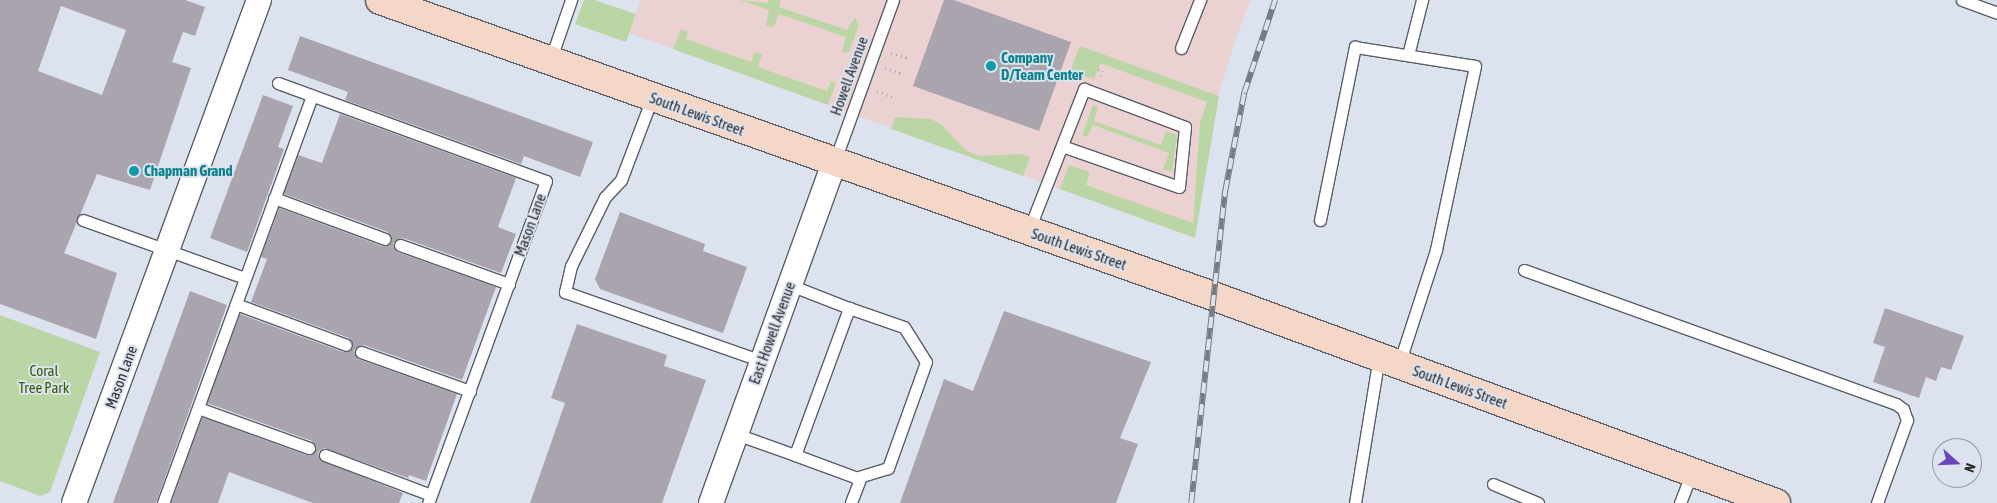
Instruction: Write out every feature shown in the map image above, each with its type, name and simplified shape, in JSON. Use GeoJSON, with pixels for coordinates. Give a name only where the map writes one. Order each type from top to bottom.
{"type":"FeatureCollection","features":[{"type":"Feature","properties":{"kind":"main road","name":"South Lewis Street"},"geometry":{"type":"LineString","coordinates":[[380,0],[1389,360],[1776,503]]}},
{"type":"Feature","properties":{"kind":"street","name":"Mason Lane"},"geometry":{"type":"LineString","coordinates":[[74,503],[258,0]]}},
{"type":"Feature","properties":{"kind":"street","name":"East Howell Avenue"},"geometry":{"type":"LineString","coordinates":[[711,503],[834,163]]}},
{"type":"Feature","properties":{"kind":"lane"},"geometry":{"type":"LineString","coordinates":[[550,61],[571,0]]}},
{"type":"Feature","properties":{"kind":"lane","name":"Howell Avenue"},"geometry":{"type":"LineString","coordinates":[[834,163],[893,0]]}},
{"type":"Feature","properties":{"kind":"lane"},"geometry":{"type":"LineString","coordinates":[[1180,48],[1200,0]]}},
{"type":"Feature","properties":{"kind":"lane"},"geometry":{"type":"LineString","coordinates":[[1408,55],[1422,0]]}},
{"type":"Feature","properties":{"kind":"lane"},"geometry":{"type":"LineString","coordinates":[[1962,0],[1997,13]]}},
{"type":"Feature","properties":{"kind":"lane"},"geometry":{"type":"LineString","coordinates":[[1320,220],[1355,48],[1475,66],[1436,250],[1389,360],[1355,503]]}},
{"type":"Feature","properties":{"kind":"lane","name":"Mason Lane"},"geometry":{"type":"LineString","coordinates":[[278,83],[546,181],[430,499]]}},
{"type":"Feature","properties":{"kind":"lane"},"geometry":{"type":"LineString","coordinates":[[1028,232],[1084,90],[1185,127],[1179,187],[1062,146]]}},
{"type":"Feature","properties":{"kind":"lane"},"geometry":{"type":"LineString","coordinates":[[163,503],[312,95]]}},
{"type":"Feature","properties":{"kind":"lane"},"geometry":{"type":"LineString","coordinates":[[652,98],[621,180],[605,197],[571,266],[565,292],[762,361]]}},
{"type":"Feature","properties":{"kind":"lane"},"geometry":{"type":"LineString","coordinates":[[274,198],[385,239]]}},
{"type":"Feature","properties":{"kind":"lane"},"geometry":{"type":"LineString","coordinates":[[83,220],[245,278]]}},
{"type":"Feature","properties":{"kind":"lane"},"geometry":{"type":"LineString","coordinates":[[400,245],[509,284]]}},
{"type":"Feature","properties":{"kind":"lane"},"geometry":{"type":"LineString","coordinates":[[1524,270],[1896,404],[1903,409],[1907,420],[1877,503]]}},
{"type":"Feature","properties":{"kind":"lane"},"geometry":{"type":"LineString","coordinates":[[790,284],[849,308],[904,327],[926,362],[888,468],[856,478]]}},
{"type":"Feature","properties":{"kind":"lane"},"geometry":{"type":"LineString","coordinates":[[236,304],[346,345]]}},
{"type":"Feature","properties":{"kind":"lane"},"geometry":{"type":"LineString","coordinates":[[795,455],[849,308]]}},
{"type":"Feature","properties":{"kind":"lane"},"geometry":{"type":"LineString","coordinates":[[362,352],[470,391]]}},
{"type":"Feature","properties":{"kind":"lane"},"geometry":{"type":"LineString","coordinates":[[198,408],[310,448]]}},
{"type":"Feature","properties":{"kind":"lane"},"geometry":{"type":"LineString","coordinates":[[736,434],[860,479],[851,503]]}},
{"type":"Feature","properties":{"kind":"lane"},"geometry":{"type":"LineString","coordinates":[[325,455],[430,499]]}},
{"type":"Feature","properties":{"kind":"lane"},"geometry":{"type":"LineString","coordinates":[[1680,503],[1692,472]]}},
{"type":"Feature","properties":{"kind":"lane"},"geometry":{"type":"LineString","coordinates":[[1493,484],[1538,503]]}},
{"type":"Feature","properties":{"kind":"path"},"geometry":{"type":"LineString","coordinates":[[891,52],[907,58]]}},
{"type":"Feature","properties":{"kind":"path"},"geometry":{"type":"LineString","coordinates":[[885,68],[902,74]]}},
{"type":"Feature","properties":{"kind":"path"},"geometry":{"type":"LineString","coordinates":[[1098,69],[1102,70],[1099,80]]}},
{"type":"Feature","properties":{"kind":"path"},"geometry":{"type":"LineString","coordinates":[[877,91],[893,97]]}},
{"type":"Feature","properties":{"kind":"shaded area"},"geometry":{"type":"Polygon","coordinates":[[[641,0],[1251,0],[1236,38],[1217,100],[1195,238],[629,33],[641,0]]]}},
{"type":"Feature","properties":{"kind":"green space"},"geometry":{"type":"Polygon","coordinates":[[[584,0],[594,0],[636,14],[626,42],[575,24],[584,0]]]}},
{"type":"Feature","properties":{"kind":"green space"},"geometry":{"type":"Polygon","coordinates":[[[739,0],[768,3],[769,0],[781,0],[779,7],[847,30],[855,17],[859,25],[849,52],[842,53],[846,37],[779,14],[774,27],[766,26],[769,10],[739,0]]]}},
{"type":"Feature","properties":{"kind":"green space"},"geometry":{"type":"Polygon","coordinates":[[[681,29],[688,32],[686,39],[751,62],[755,52],[762,54],[758,67],[827,91],[831,81],[836,83],[828,105],[673,49],[681,29]]]}},
{"type":"Feature","properties":{"kind":"green space"},"geometry":{"type":"Polygon","coordinates":[[[1080,46],[1219,96],[1195,238],[1060,189],[1069,165],[1090,172],[1086,185],[1193,223],[1200,122],[1207,102],[1100,63],[1094,79],[1076,73],[1073,81],[1067,79],[1080,46]]]}},
{"type":"Feature","properties":{"kind":"green space"},"geometry":{"type":"Polygon","coordinates":[[[1093,105],[1098,107],[1094,121],[1161,145],[1166,131],[1177,135],[1172,172],[1163,169],[1169,153],[1093,125],[1087,137],[1082,135],[1093,105]]]}},
{"type":"Feature","properties":{"kind":"green space"},"geometry":{"type":"Polygon","coordinates":[[[895,117],[931,119],[941,124],[965,150],[979,156],[1021,154],[1030,157],[1023,176],[891,129],[895,117]]]}},
{"type":"Feature","properties":{"kind":"green space","name":"Coral Tree Park"},"geometry":{"type":"Polygon","coordinates":[[[0,315],[100,352],[50,492],[40,496],[0,481],[0,315]]]}},
{"type":"Feature","properties":{"kind":"building","name":"Chapman Grand"},"geometry":{"type":"Polygon","coordinates":[[[0,0],[185,0],[205,7],[195,36],[183,32],[172,62],[191,68],[150,190],[97,174],[64,253],[117,273],[96,339],[0,304],[0,0]],[[61,6],[38,71],[102,95],[126,30],[61,6]]]}},
{"type":"Feature","properties":{"kind":"building","name":"Company D/Team Center"},"geometry":{"type":"Polygon","coordinates":[[[944,0],[954,0],[1071,42],[1039,131],[913,86],[944,0]]]}},
{"type":"Feature","properties":{"kind":"building"},"geometry":{"type":"Polygon","coordinates":[[[300,36],[593,142],[580,177],[524,156],[521,164],[345,100],[348,92],[288,70],[300,36]]]}},
{"type":"Feature","properties":{"kind":"building"},"geometry":{"type":"Polygon","coordinates":[[[263,95],[293,106],[278,147],[284,149],[247,252],[210,238],[263,95]]]}},
{"type":"Feature","properties":{"kind":"building"},"geometry":{"type":"Polygon","coordinates":[[[340,114],[516,178],[498,227],[516,234],[501,273],[403,238],[393,243],[397,252],[496,287],[462,380],[364,345],[354,350],[358,359],[457,394],[426,481],[409,475],[408,478],[324,448],[318,452],[320,460],[403,493],[399,503],[313,503],[229,472],[218,503],[171,503],[202,417],[306,455],[316,451],[312,441],[207,403],[240,314],[343,352],[353,348],[349,338],[251,302],[267,259],[261,257],[279,208],[382,246],[392,242],[388,232],[284,194],[298,155],[322,163],[340,114]]]}},
{"type":"Feature","properties":{"kind":"building"},"geometry":{"type":"Polygon","coordinates":[[[620,212],[705,244],[703,251],[747,267],[723,333],[600,289],[595,279],[620,212]]]}},
{"type":"Feature","properties":{"kind":"building"},"geometry":{"type":"Polygon","coordinates":[[[190,291],[227,305],[156,503],[113,503],[190,291]]]}},
{"type":"Feature","properties":{"kind":"building"},"geometry":{"type":"Polygon","coordinates":[[[1885,308],[1964,336],[1951,370],[1941,367],[1936,381],[1926,377],[1919,398],[1873,382],[1885,347],[1873,343],[1885,308]]]}},
{"type":"Feature","properties":{"kind":"building"},"geometry":{"type":"Polygon","coordinates":[[[1004,311],[1151,362],[1120,438],[1138,444],[1116,503],[900,503],[944,379],[973,391],[1004,311]]]}},
{"type":"Feature","properties":{"kind":"building"},"geometry":{"type":"Polygon","coordinates":[[[577,324],[667,355],[664,366],[706,380],[662,503],[530,503],[565,403],[551,398],[577,324]]]}},
{"type":"Feature","properties":{"kind":"railway"},"geometry":{"type":"LineString","coordinates":[[1191,503],[1225,191],[1244,93],[1275,0]]}},
{"type":"Feature","properties":{"kind":"place","name":"Company D/Team Center"},"geometry":{"type":"Point","coordinates":[991,66]}},
{"type":"Feature","properties":{"kind":"place","name":"Chapman Grand"},"geometry":{"type":"Point","coordinates":[134,171]}}]}
